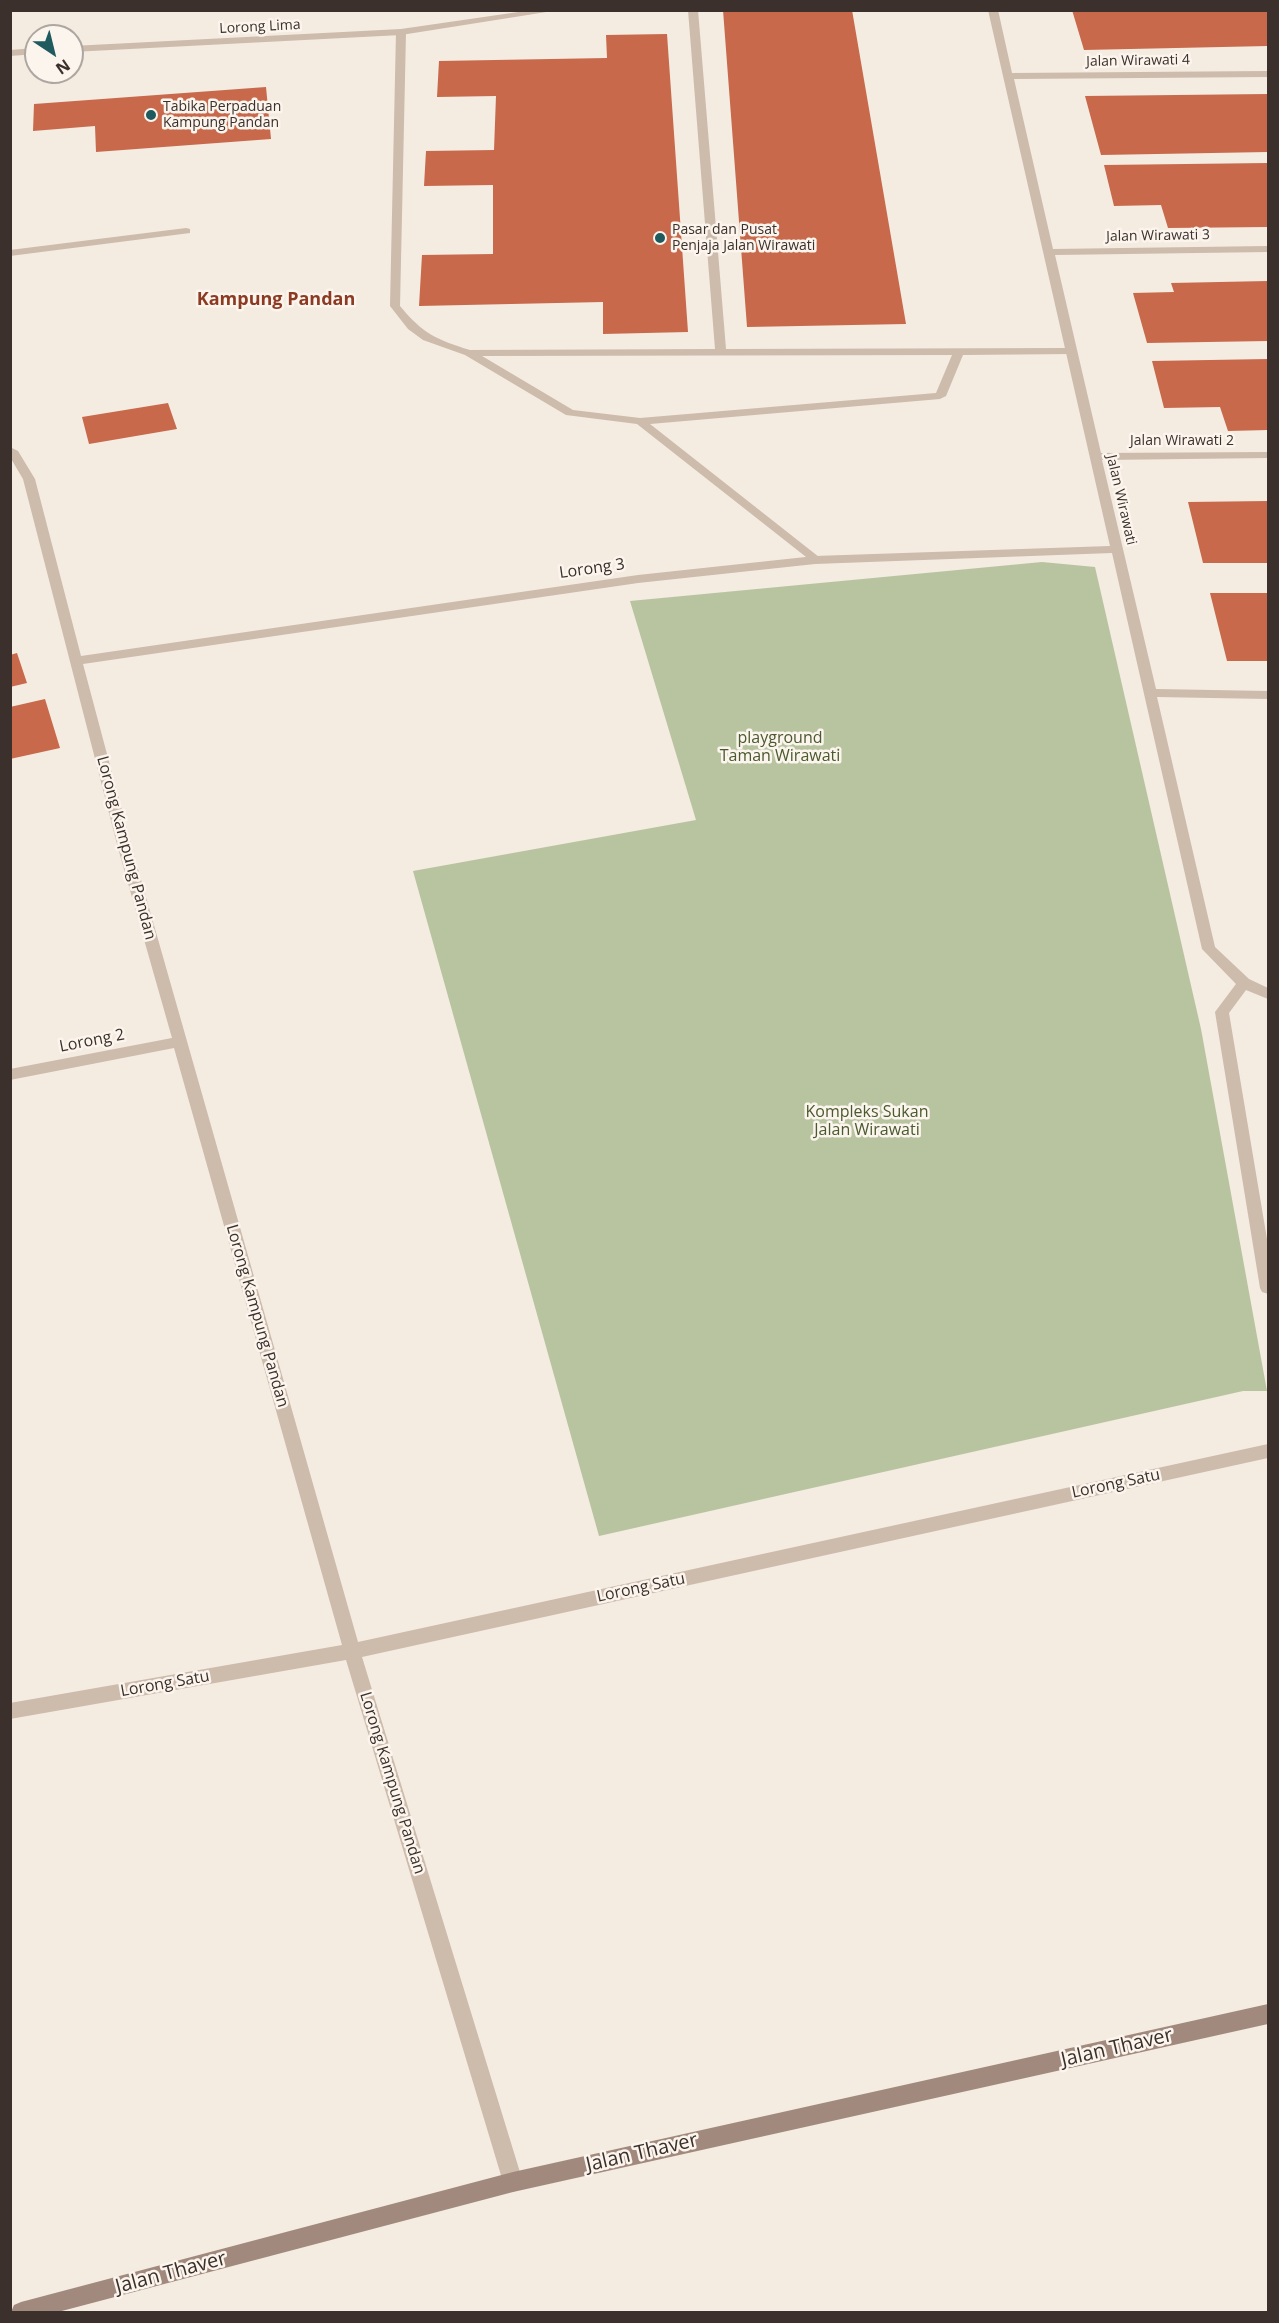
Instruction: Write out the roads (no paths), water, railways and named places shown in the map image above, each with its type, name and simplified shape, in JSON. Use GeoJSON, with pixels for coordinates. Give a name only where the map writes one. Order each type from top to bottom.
{"type":"FeatureCollection","features":[{"type":"Feature","properties":{"kind":"street","name":"Lorong Lima"},"geometry":{"type":"LineString","coordinates":[[84,48],[401,32],[555,10]]}},
{"type":"Feature","properties":{"kind":"street"},"geometry":{"type":"LineString","coordinates":[[693,10],[721,352]]}},
{"type":"Feature","properties":{"kind":"street","name":"Jalan Wirawati"},"geometry":{"type":"LineString","coordinates":[[993,10],[1209,949],[1244,983]]}},
{"type":"Feature","properties":{"kind":"street"},"geometry":{"type":"LineString","coordinates":[[401,32],[395,306],[410,327],[428,341],[469,353],[570,413],[640,421],[940,396],[959,352]]}},
{"type":"Feature","properties":{"kind":"street","name":"Jalan Wirawati 4"},"geometry":{"type":"LineString","coordinates":[[1008,76],[1269,74]]}},
{"type":"Feature","properties":{"kind":"street"},"geometry":{"type":"LineString","coordinates":[[10,253],[186,231]]}},
{"type":"Feature","properties":{"kind":"street","name":"Jalan Wirawati 3"},"geometry":{"type":"LineString","coordinates":[[1048,252],[1269,249]]}},
{"type":"Feature","properties":{"kind":"street"},"geometry":{"type":"LineString","coordinates":[[469,353],[1071,351]]}},
{"type":"Feature","properties":{"kind":"street"},"geometry":{"type":"LineString","coordinates":[[640,421],[815,560]]}},
{"type":"Feature","properties":{"kind":"street","name":"Lorong Kampung Pandan"},"geometry":{"type":"LineString","coordinates":[[10,450],[29,479],[125,848],[352,1651],[513,2182]]}},
{"type":"Feature","properties":{"kind":"street","name":"Jalan Wirawati 2"},"geometry":{"type":"LineString","coordinates":[[1095,457],[1269,455]]}},
{"type":"Feature","properties":{"kind":"street","name":"Lorong 3"},"geometry":{"type":"LineString","coordinates":[[76,661],[638,579],[815,560],[1117,549]]}},
{"type":"Feature","properties":{"kind":"street"},"geometry":{"type":"LineString","coordinates":[[1150,693],[1269,695]]}},
{"type":"Feature","properties":{"kind":"street"},"geometry":{"type":"LineString","coordinates":[[1269,994],[1244,983],[1222,1012],[1269,1288]]}},
{"type":"Feature","properties":{"kind":"street","name":"Lorong 2"},"geometry":{"type":"LineString","coordinates":[[10,1075],[180,1042]]}},
{"type":"Feature","properties":{"kind":"street","name":"Lorong Satu"},"geometry":{"type":"LineString","coordinates":[[10,1711],[352,1651],[1269,1451]]}},
{"type":"Feature","properties":{"kind":"street","name":"Jalan Thaver"},"geometry":{"type":"LineString","coordinates":[[21,2313],[513,2182],[1269,2014]]}},
{"type":"Feature","properties":{"kind":"place","name":"Tabika Perpaduan Kampung Pandan"},"geometry":{"type":"Point","coordinates":[151,115]}},
{"type":"Feature","properties":{"kind":"place","name":"Pasar dan Pusat Penjaja Jalan Wirawati"},"geometry":{"type":"Point","coordinates":[660,238]}},
{"type":"Feature","properties":{"kind":"district","name":"Kampung Pandan"},"geometry":{"type":"Point","coordinates":[276,300]}},
{"type":"Feature","properties":{"kind":"park label","name":"playground Taman Wirawati"},"geometry":{"type":"Point","coordinates":[780,747]}},
{"type":"Feature","properties":{"kind":"park label","name":"Kompleks Sukan Jalan Wirawati"},"geometry":{"type":"Point","coordinates":[867,1121]}}]}
